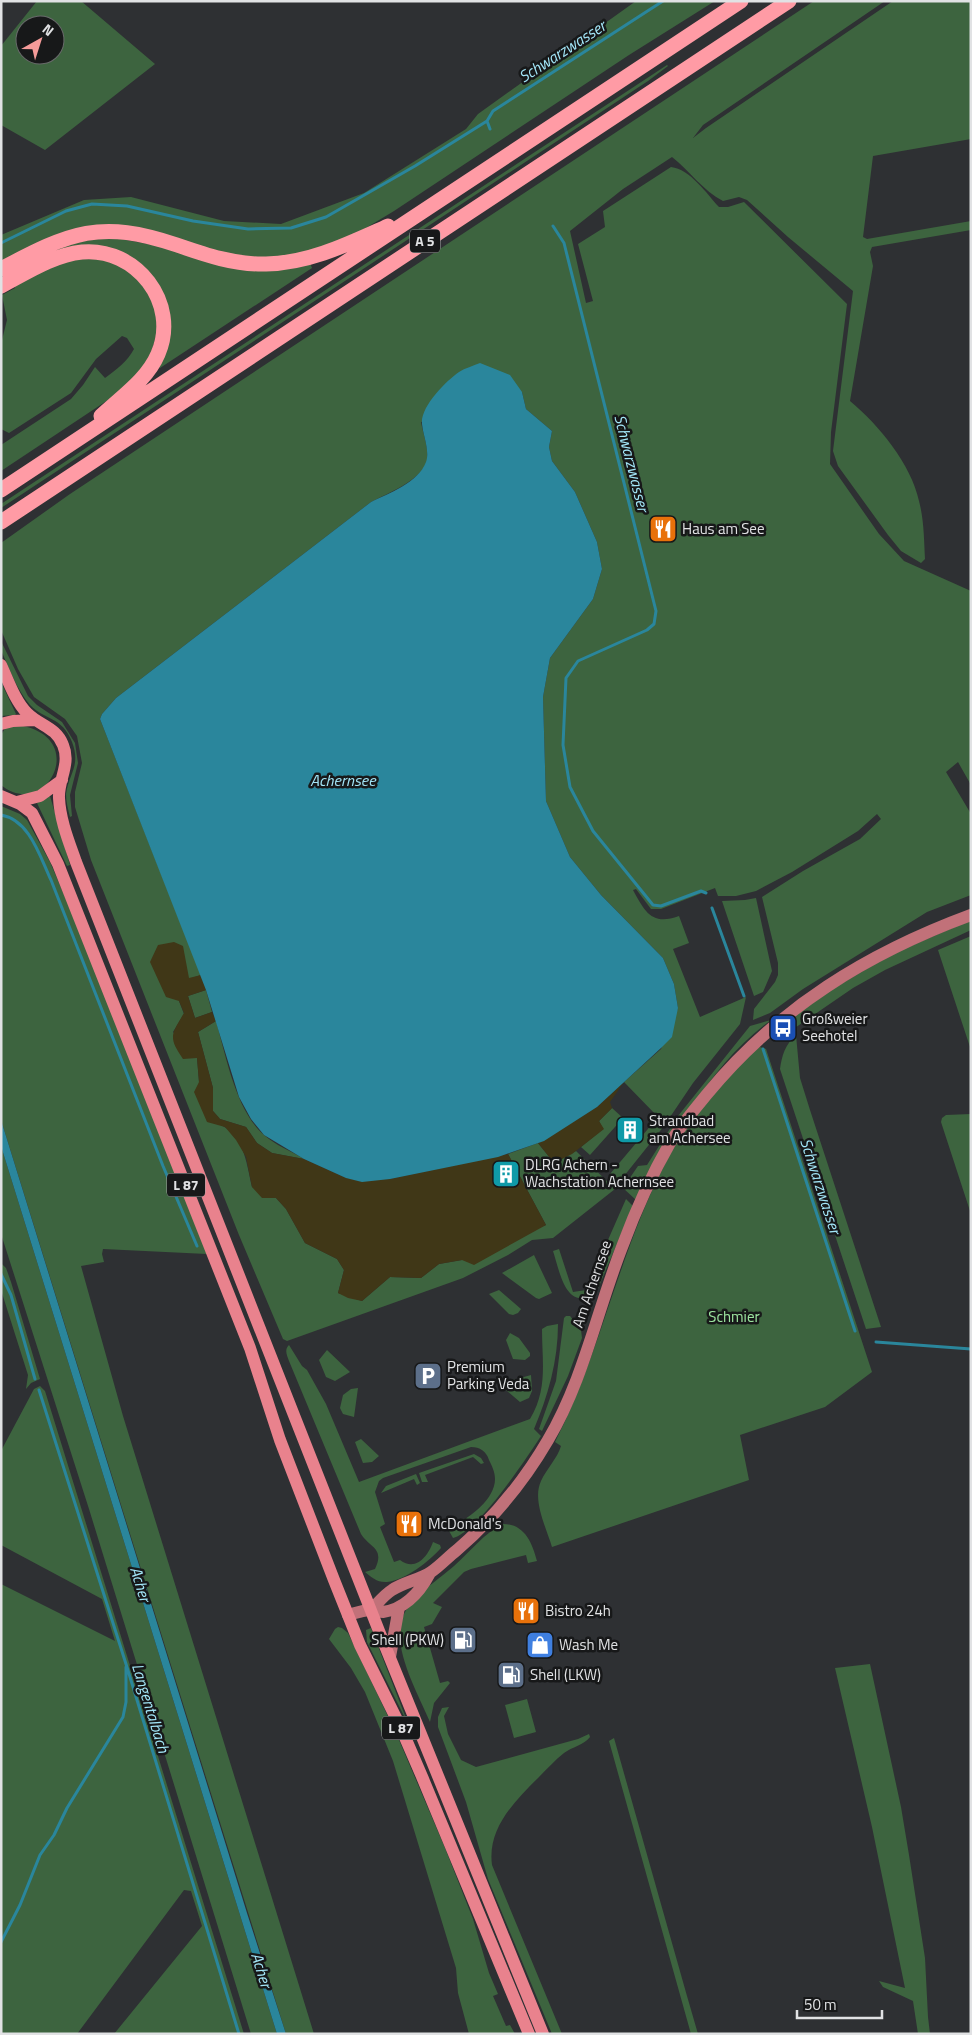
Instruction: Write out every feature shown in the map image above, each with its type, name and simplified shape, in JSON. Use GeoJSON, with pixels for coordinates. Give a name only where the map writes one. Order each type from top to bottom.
{"type":"FeatureCollection","features":[{"type":"Feature","properties":{"kind":"highway","name":"A 5"},"geometry":{"type":"LineString","coordinates":[[1,490],[741,1]]}},
{"type":"Feature","properties":{"kind":"highway","name":"A 5"},"geometry":{"type":"LineString","coordinates":[[1,522],[788,1]]}},
{"type":"Feature","properties":{"kind":"highway"},"geometry":{"type":"LineString","coordinates":[[1,269],[62,239],[91,232],[113,231],[144,234],[235,262],[265,264],[291,262],[326,253],[430,207]]}},
{"type":"Feature","properties":{"kind":"highway"},"geometry":{"type":"LineString","coordinates":[[1,286],[63,256],[81,252],[103,252],[119,257],[140,271],[150,282],[160,304],[163,314],[164,332],[160,348],[151,368],[64,449]]}},
{"type":"Feature","properties":{"kind":"main road"},"geometry":{"type":"LineString","coordinates":[[1,665],[22,708],[36,720],[52,729],[63,743],[66,761],[62,780],[40,796],[17,802],[1,796]]}},
{"type":"Feature","properties":{"kind":"main road"},"geometry":{"type":"LineString","coordinates":[[1,724],[13,720],[36,720]]}},
{"type":"Feature","properties":{"kind":"main road","name":"L 87"},"geometry":{"type":"LineString","coordinates":[[62,780],[59,796],[60,809],[73,854],[371,1610],[543,2034]]}},
{"type":"Feature","properties":{"kind":"main road","name":"L 87"},"geometry":{"type":"LineString","coordinates":[[17,802],[32,813],[58,864],[250,1348],[280,1440],[348,1615],[374,1675],[409,1745],[529,2034]]}},
{"type":"Feature","properties":{"kind":"street","name":"Am Achernsee"},"geometry":{"type":"LineString","coordinates":[[430,1573],[481,1530],[504,1504],[549,1439],[570,1396],[638,1205],[671,1142],[688,1117],[750,1046],[803,1002],[848,972],[894,947],[933,929],[971,915]]}},
{"type":"Feature","properties":{"kind":"street"},"geometry":{"type":"LineString","coordinates":[[371,1610],[390,1590],[430,1573]]}},
{"type":"Feature","properties":{"kind":"street"},"geometry":{"type":"LineString","coordinates":[[348,1615],[371,1610],[381,1612],[399,1607],[407,1602],[424,1585],[430,1573]]}},
{"type":"Feature","properties":{"kind":"street"},"geometry":{"type":"LineString","coordinates":[[390,1657],[399,1607]]}},
{"type":"Feature","properties":{"kind":"green space"},"geometry":{"type":"Polygon","coordinates":[[[37,1],[81,1],[155,64],[45,150],[1,125],[1,46],[15,28],[15,65],[65,65],[65,15],[26,15],[37,1]]]}},
{"type":"Feature","properties":{"kind":"green space"},"geometry":{"type":"Polygon","coordinates":[[[636,1],[715,1],[629,55],[394,211],[351,237],[298,256],[242,258],[119,225],[1,261],[1,235],[84,200],[131,197],[224,221],[281,224],[364,193],[466,129],[478,114],[636,1]]]}},
{"type":"Feature","properties":{"kind":"green space"},"geometry":{"type":"Polygon","coordinates":[[[814,1],[885,1],[703,125],[693,138],[893,1],[971,1],[971,139],[873,156],[863,237],[867,239],[971,221],[971,230],[872,247],[870,252],[873,266],[850,401],[882,433],[909,473],[919,501],[924,530],[925,559],[921,563],[901,551],[888,535],[838,466],[833,451],[853,291],[747,200],[739,197],[723,201],[716,197],[672,157],[623,189],[570,231],[586,303],[593,301],[578,244],[605,227],[603,211],[671,167],[685,172],[691,177],[719,207],[728,207],[744,202],[847,304],[831,432],[830,464],[879,534],[904,561],[971,591],[971,785],[958,762],[946,772],[971,814],[971,895],[927,912],[803,989],[770,1013],[753,1020],[754,1009],[775,982],[778,975],[778,963],[762,897],[860,839],[881,819],[877,814],[858,831],[792,872],[756,891],[736,896],[718,896],[715,888],[661,909],[651,909],[636,889],[633,890],[641,905],[650,915],[662,919],[679,916],[689,943],[673,949],[700,1017],[746,997],[740,1024],[693,1083],[664,1126],[620,1181],[610,1174],[658,1117],[624,1082],[661,1049],[678,1008],[674,984],[663,958],[601,895],[570,857],[546,801],[543,697],[550,658],[593,599],[602,569],[597,542],[575,492],[552,461],[549,447],[552,431],[526,409],[522,392],[421,422],[427,446],[427,461],[424,468],[418,474],[403,486],[371,502],[116,698],[102,714],[100,719],[201,975],[189,979],[179,1001],[184,1014],[173,1032],[197,1058],[199,1082],[207,1121],[224,1127],[237,1140],[247,1163],[252,1187],[276,1198],[286,1209],[305,1243],[337,1259],[344,1270],[338,1293],[362,1301],[390,1277],[421,1278],[439,1264],[462,1260],[546,1225],[508,1154],[538,1143],[554,1163],[576,1151],[615,1189],[553,1238],[532,1240],[508,1255],[463,1278],[287,1341],[283,1339],[239,1235],[91,860],[75,807],[75,792],[82,763],[77,736],[65,719],[34,697],[18,669],[1,630],[1,543],[70,494],[814,1]]]}},
{"type":"Feature","properties":{"kind":"green space"},"geometry":{"type":"Polygon","coordinates":[[[667,65],[648,81],[1,508],[1,504],[667,65]]]}},
{"type":"Feature","properties":{"kind":"green space"},"geometry":{"type":"Polygon","coordinates":[[[110,237],[169,248],[310,263],[312,268],[160,368],[158,366],[168,313],[109,249],[1,280],[1,276],[72,243],[110,237]]]}},
{"type":"Feature","properties":{"kind":"green space"},"geometry":{"type":"Polygon","coordinates":[[[87,256],[124,265],[151,294],[159,325],[149,361],[120,392],[1,471],[1,445],[71,399],[95,367],[105,378],[125,362],[134,349],[127,338],[122,336],[96,359],[71,393],[9,433],[1,429],[1,344],[7,320],[2,295],[15,288],[14,285],[59,262],[87,256]]]}},
{"type":"Feature","properties":{"kind":"green space"},"geometry":{"type":"Polygon","coordinates":[[[1,641],[28,696],[37,705],[62,722],[75,743],[78,763],[70,795],[72,816],[70,817],[66,794],[75,763],[72,742],[63,727],[35,710],[25,699],[1,650],[1,641]]]}},
{"type":"Feature","properties":{"kind":"green space"},"geometry":{"type":"Polygon","coordinates":[[[1,682],[16,714],[15,715],[1,716],[1,682]]]}},
{"type":"Feature","properties":{"kind":"green space"},"geometry":{"type":"Polygon","coordinates":[[[23,726],[43,734],[54,746],[57,760],[53,774],[45,786],[32,793],[17,793],[1,785],[1,735],[6,727],[23,726]]]}},
{"type":"Feature","properties":{"kind":"green space"},"geometry":{"type":"Polygon","coordinates":[[[50,796],[70,865],[67,866],[37,803],[50,796]]]}},
{"type":"Feature","properties":{"kind":"green space"},"geometry":{"type":"Polygon","coordinates":[[[1,806],[20,814],[27,820],[50,862],[75,920],[207,1254],[103,1249],[104,1262],[81,1266],[123,1416],[314,2034],[286,2034],[1,1120],[1,806]]]}},
{"type":"Feature","properties":{"kind":"green space"},"geometry":{"type":"Polygon","coordinates":[[[756,898],[772,971],[763,992],[754,996],[722,901],[756,898]]]}},
{"type":"Feature","properties":{"kind":"green space"},"geometry":{"type":"Polygon","coordinates":[[[971,920],[971,930],[885,970],[853,988],[786,1034],[783,1034],[782,1024],[836,987],[906,948],[971,920]]]}},
{"type":"Feature","properties":{"kind":"green space"},"geometry":{"type":"Polygon","coordinates":[[[971,936],[971,1050],[938,950],[971,936]]]}},
{"type":"Feature","properties":{"kind":"green space"},"geometry":{"type":"Polygon","coordinates":[[[206,990],[212,1012],[195,1018],[188,996],[206,990]]]}},
{"type":"Feature","properties":{"kind":"green space"},"geometry":{"type":"Polygon","coordinates":[[[771,1020],[729,1058],[711,1080],[679,1127],[636,1200],[623,1188],[638,1166],[647,1165],[678,1116],[750,1026],[771,1020]]]}},
{"type":"Feature","properties":{"kind":"green space"},"geometry":{"type":"Polygon","coordinates":[[[216,1021],[233,1082],[239,1098],[254,1125],[268,1139],[304,1159],[272,1153],[257,1143],[246,1127],[220,1119],[213,1111],[213,1088],[198,1032],[216,1021]]]}},
{"type":"Feature","properties":{"kind":"green space"},"geometry":{"type":"Polygon","coordinates":[[[796,1035],[800,1078],[881,1327],[866,1329],[780,1069],[785,1050],[796,1035]]]}},
{"type":"Feature","properties":{"kind":"green space","name":"Schmier"},"geometry":{"type":"Polygon","coordinates":[[[760,1047],[766,1049],[872,1372],[825,1407],[740,1435],[749,1480],[552,1547],[539,1505],[539,1488],[543,1476],[561,1446],[555,1442],[585,1373],[635,1231],[674,1147],[704,1106],[748,1053],[760,1047]]]}},
{"type":"Feature","properties":{"kind":"green space"},"geometry":{"type":"Polygon","coordinates":[[[612,1108],[623,1118],[590,1155],[581,1147],[603,1129],[599,1121],[612,1108]]]}},
{"type":"Feature","properties":{"kind":"green space"},"geometry":{"type":"Polygon","coordinates":[[[971,1114],[971,1214],[941,1122],[942,1118],[946,1115],[971,1114]]]}},
{"type":"Feature","properties":{"kind":"green space"},"geometry":{"type":"Polygon","coordinates":[[[1,1146],[277,2034],[251,2034],[89,1509],[1,1234],[1,1146]]]}},
{"type":"Feature","properties":{"kind":"green space"},"geometry":{"type":"Polygon","coordinates":[[[626,1199],[633,1206],[597,1291],[587,1297],[578,1298],[572,1295],[562,1280],[553,1251],[559,1249],[573,1292],[586,1290],[626,1199]]]}},
{"type":"Feature","properties":{"kind":"green space"},"geometry":{"type":"Polygon","coordinates":[[[534,1255],[552,1293],[539,1299],[502,1273],[534,1255]]]}},
{"type":"Feature","properties":{"kind":"green space"},"geometry":{"type":"Polygon","coordinates":[[[1,1263],[6,1268],[11,1282],[40,1379],[31,1383],[26,1389],[28,1375],[1,1290],[1,1263]]]}},
{"type":"Feature","properties":{"kind":"green space"},"geometry":{"type":"Polygon","coordinates":[[[499,1290],[521,1309],[518,1313],[509,1314],[489,1294],[499,1290]]]}},
{"type":"Feature","properties":{"kind":"green space"},"geometry":{"type":"Polygon","coordinates":[[[570,1316],[581,1330],[582,1338],[568,1376],[542,1431],[539,1429],[556,1381],[564,1318],[570,1316]]]}},
{"type":"Feature","properties":{"kind":"green space"},"geometry":{"type":"Polygon","coordinates":[[[558,1324],[558,1338],[551,1378],[544,1404],[534,1429],[541,1436],[501,1493],[464,1533],[453,1538],[448,1529],[478,1509],[485,1502],[494,1487],[494,1471],[484,1452],[471,1447],[383,1478],[379,1481],[375,1492],[385,1524],[380,1527],[394,1562],[400,1560],[411,1564],[421,1561],[433,1542],[440,1545],[441,1548],[430,1559],[402,1578],[384,1582],[370,1576],[365,1572],[375,1569],[378,1562],[377,1552],[361,1534],[289,1361],[286,1353],[287,1347],[289,1345],[302,1366],[307,1370],[326,1404],[359,1482],[530,1419],[536,1408],[542,1386],[542,1329],[558,1324]]]}},
{"type":"Feature","properties":{"kind":"green space"},"geometry":{"type":"Polygon","coordinates":[[[510,1333],[519,1338],[530,1353],[530,1356],[525,1360],[513,1359],[506,1340],[510,1333]]]}},
{"type":"Feature","properties":{"kind":"green space"},"geometry":{"type":"Polygon","coordinates":[[[327,1350],[350,1372],[335,1381],[326,1377],[319,1360],[327,1350]]]}},
{"type":"Feature","properties":{"kind":"green space"},"geometry":{"type":"Polygon","coordinates":[[[531,1375],[532,1391],[529,1398],[520,1402],[499,1384],[531,1375]]]}},
{"type":"Feature","properties":{"kind":"green space"},"geometry":{"type":"Polygon","coordinates":[[[40,1386],[45,1391],[244,2034],[114,2034],[202,1926],[191,1891],[184,1890],[77,2034],[1,2034],[1,1584],[115,1641],[102,1599],[1,1545],[1,1451],[34,1389],[40,1386]]]}},
{"type":"Feature","properties":{"kind":"green space"},"geometry":{"type":"Polygon","coordinates":[[[358,1388],[354,1417],[343,1414],[340,1408],[343,1395],[351,1389],[358,1388]]]}},
{"type":"Feature","properties":{"kind":"green space"},"geometry":{"type":"Polygon","coordinates":[[[361,1439],[379,1456],[372,1462],[363,1463],[355,1442],[361,1439]]]}},
{"type":"Feature","properties":{"kind":"green space"},"geometry":{"type":"Polygon","coordinates":[[[474,1454],[481,1458],[484,1463],[481,1464],[473,1457],[425,1475],[428,1482],[422,1482],[419,1473],[474,1454]]]}},
{"type":"Feature","properties":{"kind":"green space"},"geometry":{"type":"Polygon","coordinates":[[[416,1474],[420,1483],[417,1485],[414,1479],[381,1493],[386,1486],[416,1474]]]}},
{"type":"Feature","properties":{"kind":"green space"},"geometry":{"type":"Polygon","coordinates":[[[503,1524],[516,1527],[526,1535],[533,1547],[537,1561],[528,1563],[526,1555],[471,1569],[464,1572],[433,1603],[442,1607],[432,1624],[424,1627],[440,1683],[448,1681],[450,1683],[434,1703],[430,1722],[402,1654],[400,1626],[404,1614],[420,1594],[454,1566],[483,1538],[503,1524]]]}},
{"type":"Feature","properties":{"kind":"green space"},"geometry":{"type":"Polygon","coordinates":[[[338,1627],[348,1633],[396,1733],[473,1919],[489,1973],[498,1994],[493,1996],[506,2026],[510,2025],[515,2034],[469,2034],[458,1993],[456,1968],[393,1761],[365,1692],[351,1668],[329,1639],[338,1627]]]}},
{"type":"Feature","properties":{"kind":"green space"},"geometry":{"type":"Polygon","coordinates":[[[371,1628],[409,1726],[367,1642],[366,1630],[371,1628]]]}},
{"type":"Feature","properties":{"kind":"green space"},"geometry":{"type":"Polygon","coordinates":[[[870,1664],[901,1807],[909,1855],[925,1958],[930,2034],[918,2034],[913,2001],[883,1987],[879,1981],[905,1988],[872,1827],[835,1668],[870,1664]]]}},
{"type":"Feature","properties":{"kind":"green space"},"geometry":{"type":"Polygon","coordinates":[[[527,1699],[536,1732],[514,1738],[505,1705],[527,1699]]]}},
{"type":"Feature","properties":{"kind":"green space"},"geometry":{"type":"Polygon","coordinates":[[[449,1707],[444,1716],[448,1734],[461,1760],[476,1767],[578,1739],[589,1734],[590,1737],[587,1740],[557,1759],[512,1806],[498,1827],[492,1852],[492,1865],[562,2034],[552,2034],[488,1879],[466,1802],[438,1727],[438,1717],[442,1708],[449,1707]]]}},
{"type":"Feature","properties":{"kind":"green space"},"geometry":{"type":"Polygon","coordinates":[[[614,1738],[698,2034],[691,2034],[609,1741],[614,1738]]]}},
{"type":"Feature","properties":{"kind":"sand"},"geometry":{"type":"Polygon","coordinates":[[[174,942],[183,946],[189,978],[201,975],[206,990],[188,996],[195,1018],[212,1012],[216,1021],[198,1032],[213,1088],[213,1111],[220,1119],[246,1127],[257,1143],[272,1153],[304,1159],[346,1178],[390,1179],[508,1154],[546,1225],[474,1265],[462,1260],[439,1264],[421,1278],[390,1277],[362,1301],[348,1298],[338,1293],[344,1270],[337,1259],[305,1243],[286,1209],[276,1198],[262,1198],[252,1187],[246,1157],[236,1140],[225,1127],[207,1122],[194,1092],[199,1082],[197,1058],[183,1059],[173,1041],[174,1031],[184,1013],[179,1001],[166,997],[150,962],[158,945],[174,942]]]}},
{"type":"Feature","properties":{"kind":"sand"},"geometry":{"type":"Polygon","coordinates":[[[624,1082],[610,1102],[612,1108],[599,1121],[604,1129],[572,1154],[554,1163],[538,1143],[597,1107],[624,1082]]]}},
{"type":"Feature","properties":{"kind":"water","name":"Achernsee"},"geometry":{"type":"Polygon","coordinates":[[[480,363],[510,375],[522,392],[526,409],[552,431],[549,447],[552,461],[575,492],[597,542],[602,569],[593,599],[550,658],[543,697],[546,801],[570,857],[601,895],[663,958],[674,984],[678,1008],[672,1037],[661,1048],[597,1107],[544,1141],[498,1157],[390,1179],[362,1182],[346,1178],[304,1159],[264,1135],[251,1119],[239,1097],[206,990],[100,719],[116,698],[371,502],[410,482],[417,476],[427,458],[422,417],[429,402],[459,372],[480,363]]]}},
{"type":"Feature","properties":{"kind":"water","name":"Acher"},"geometry":{"type":"Polygon","coordinates":[[[1,1120],[286,2034],[277,2034],[1,1146],[1,1120]]]}},
{"type":"Feature","properties":{"kind":"waterway","name":"Schwarzwasser"},"geometry":{"type":"LineString","coordinates":[[490,129],[487,121],[493,111],[663,1]]}},
{"type":"Feature","properties":{"kind":"waterway"},"geometry":{"type":"LineString","coordinates":[[1,243],[66,211],[92,204],[127,206],[193,221],[248,229],[291,228],[326,217],[415,166],[487,121]]}},
{"type":"Feature","properties":{"kind":"waterway","name":"Schwarzwasser"},"geometry":{"type":"LineString","coordinates":[[553,226],[564,243],[656,611],[654,624],[647,630],[578,661],[566,678],[563,745],[570,787],[593,831],[653,905],[661,906],[701,891],[706,893]]}},
{"type":"Feature","properties":{"kind":"waterway"},"geometry":{"type":"LineString","coordinates":[[1,815],[11,818],[20,824],[38,851],[163,1166],[197,1246]]}},
{"type":"Feature","properties":{"kind":"waterway","name":"Schwarzwasser"},"geometry":{"type":"LineString","coordinates":[[712,908],[744,996]]}},
{"type":"Feature","properties":{"kind":"waterway","name":"Schwarzwasser"},"geometry":{"type":"LineString","coordinates":[[763,1049],[855,1331]]}},
{"type":"Feature","properties":{"kind":"waterway","name":"Langentalbach"},"geometry":{"type":"LineString","coordinates":[[1,1274],[11,1295],[35,1379]]}},
{"type":"Feature","properties":{"kind":"waterway","name":"Schwarzwasser"},"geometry":{"type":"LineString","coordinates":[[876,1342],[971,1349]]}},
{"type":"Feature","properties":{"kind":"waterway","name":"Langentalbach"},"geometry":{"type":"LineString","coordinates":[[39,1390],[126,1664],[239,2034]]}},
{"type":"Feature","properties":{"kind":"waterway"},"geometry":{"type":"LineString","coordinates":[[1,1942],[20,1905],[40,1855],[54,1835],[67,1808],[123,1717],[126,1702],[126,1667]]}},
{"type":"Feature","properties":{"kind":"place","name":"Haus am See"},"geometry":{"type":"Point","coordinates":[663,529]}},
{"type":"Feature","properties":{"kind":"place","name":"Großweier Seehotel"},"geometry":{"type":"Point","coordinates":[783,1028]}},
{"type":"Feature","properties":{"kind":"place","name":"Strandbad am Achersee"},"geometry":{"type":"Point","coordinates":[630,1130]}},
{"type":"Feature","properties":{"kind":"place","name":"DLRG Achern - Wachstation Achernsee"},"geometry":{"type":"Point","coordinates":[506,1174]}},
{"type":"Feature","properties":{"kind":"place","name":"Premium Parking Veda"},"geometry":{"type":"Point","coordinates":[428,1376]}},
{"type":"Feature","properties":{"kind":"place","name":"McDonald's"},"geometry":{"type":"Point","coordinates":[409,1524]}},
{"type":"Feature","properties":{"kind":"place","name":"Bistro 24h"},"geometry":{"type":"Point","coordinates":[526,1611]}},
{"type":"Feature","properties":{"kind":"place","name":"Shell (PKW)"},"geometry":{"type":"Point","coordinates":[463,1640]}},
{"type":"Feature","properties":{"kind":"place","name":"Wash Me"},"geometry":{"type":"Point","coordinates":[540,1645]}},
{"type":"Feature","properties":{"kind":"place","name":"Shell (LKW)"},"geometry":{"type":"Point","coordinates":[511,1675]}}]}
